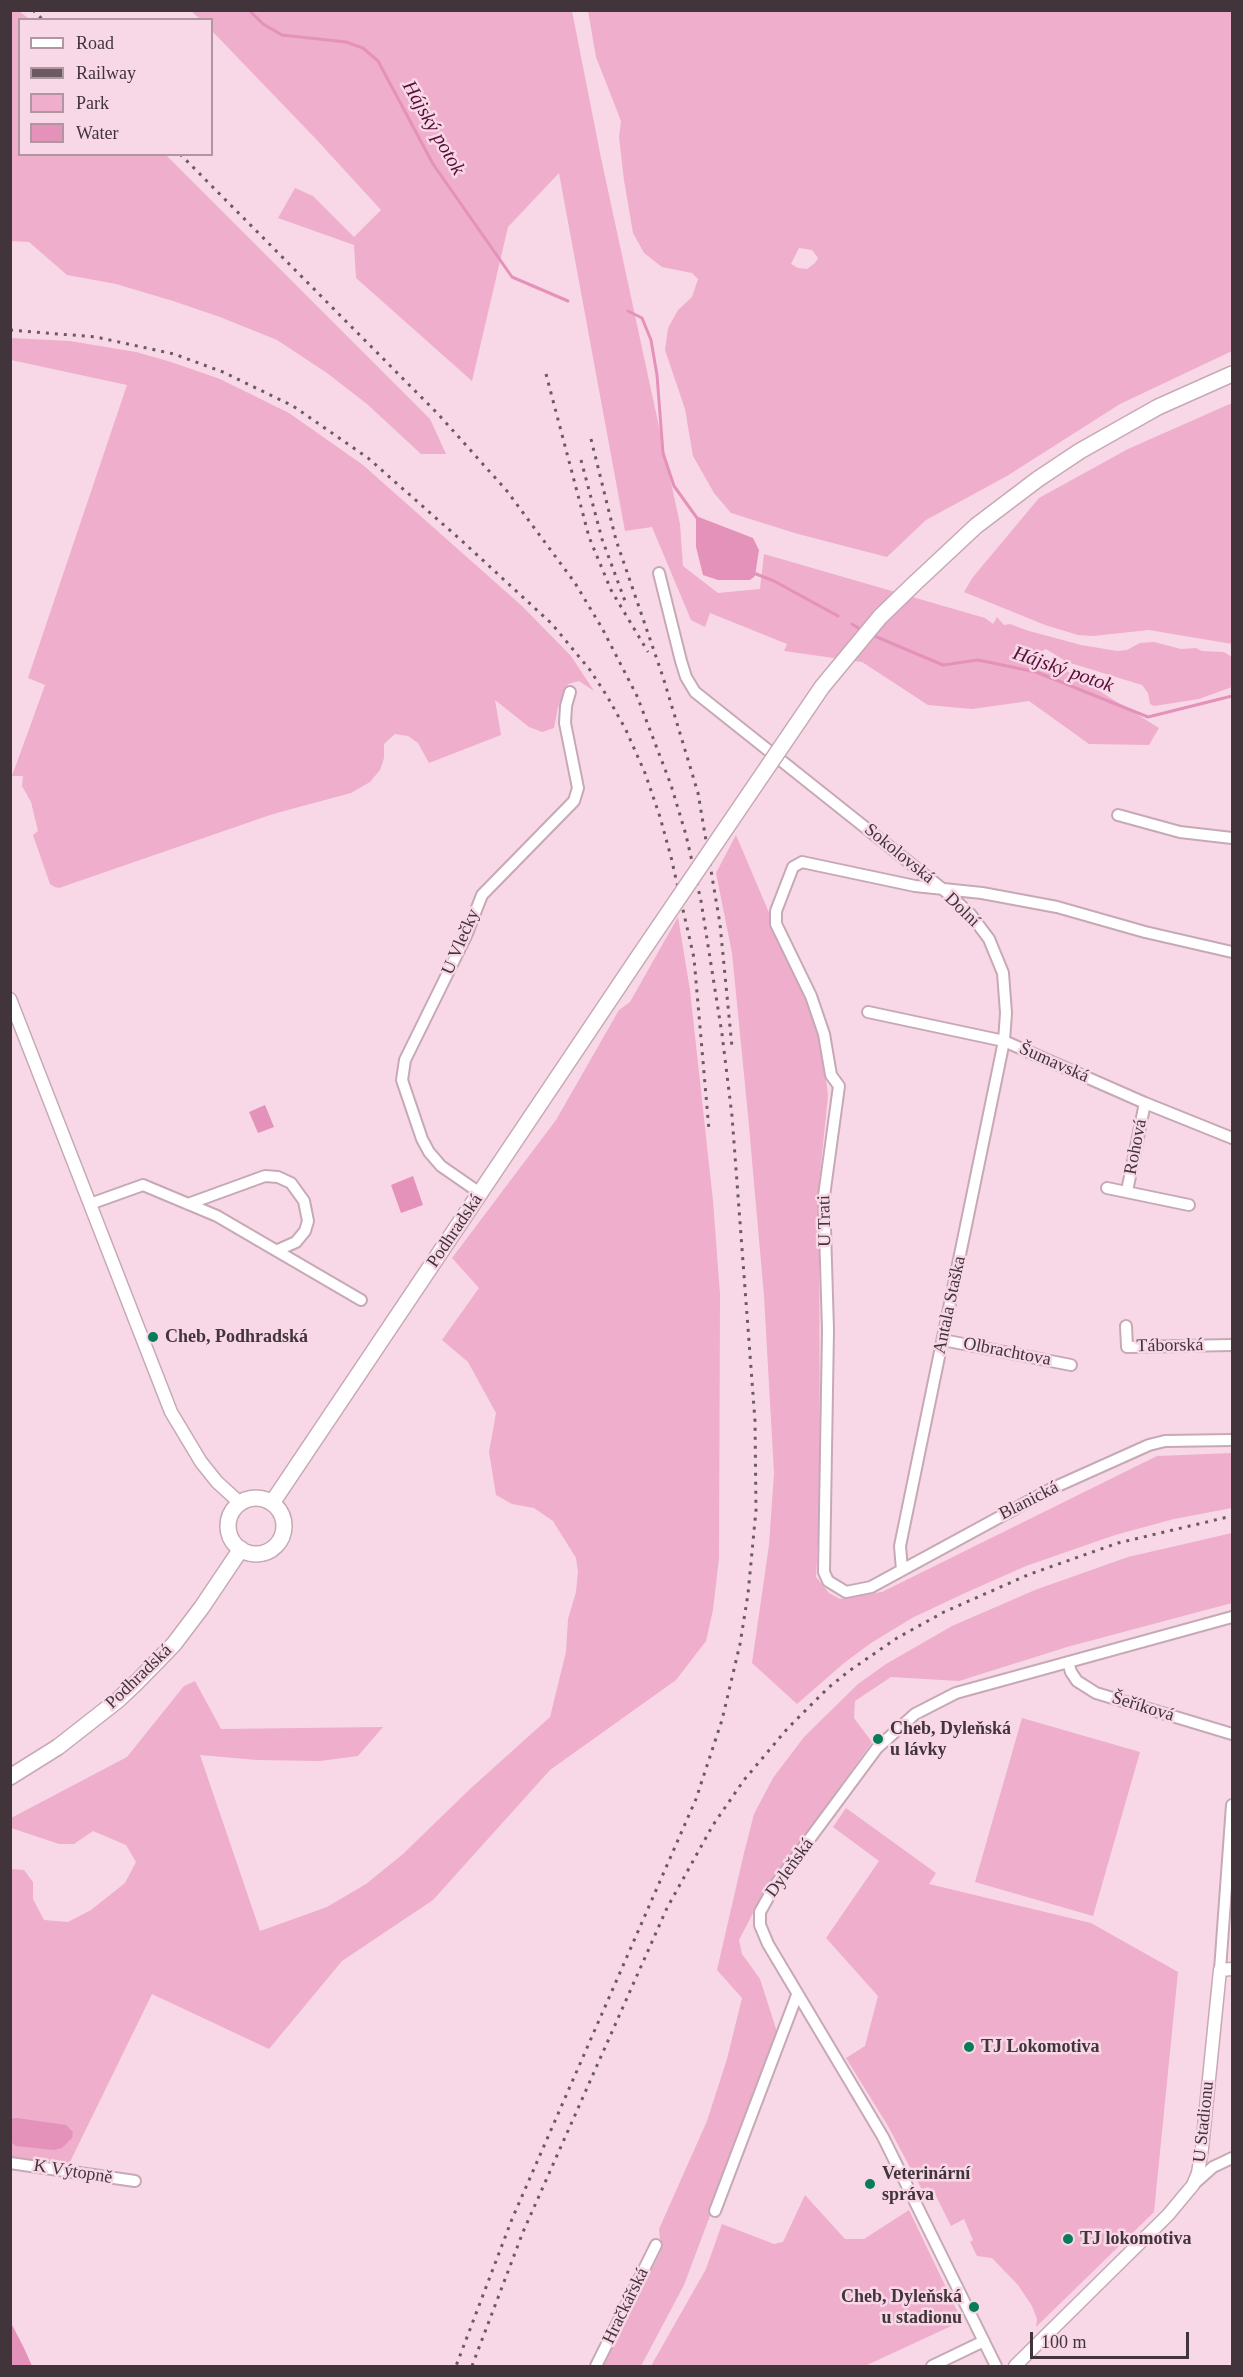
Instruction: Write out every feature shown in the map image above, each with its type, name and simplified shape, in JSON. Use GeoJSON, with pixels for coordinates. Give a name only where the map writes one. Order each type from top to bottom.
{"type":"FeatureCollection","features":[{"type":"Feature","properties":{"kind":"main road","name":"Podhradská"},"geometry":{"type":"LineString","coordinates":[[272,1503],[822,687],[865,634],[976,526],[1038,479],[1080,451],[1158,407],[1233,374]]}},
{"type":"Feature","properties":{"kind":"main road"},"geometry":{"type":"LineString","coordinates":[[256,1498],[272,1503],[280,1511],[284,1522],[284,1533],[278,1543],[264,1553],[252,1554],[241,1550],[230,1536],[228,1524],[232,1512],[240,1503],[256,1498]]}},
{"type":"Feature","properties":{"kind":"main road","name":"Podhradská"},"geometry":{"type":"LineString","coordinates":[[10,1777],[58,1747],[118,1700],[137,1682],[174,1644],[241,1550]]}},
{"type":"Feature","properties":{"kind":"street","name":"Sokolovská"},"geometry":{"type":"LineString","coordinates":[[658,573],[686,677],[695,692],[945,891],[982,893],[1057,908],[1145,932],[1233,952]]}},
{"type":"Feature","properties":{"kind":"street","name":"U Vlečky"},"geometry":{"type":"LineString","coordinates":[[480,1193],[441,1166],[429,1152],[422,1139],[402,1080],[405,1060],[426,1022],[466,936],[482,895],[574,801],[578,788],[566,723],[566,706],[570,692]]}},
{"type":"Feature","properties":{"kind":"street"},"geometry":{"type":"LineString","coordinates":[[1118,815],[1180,832],[1233,838]]}},
{"type":"Feature","properties":{"kind":"street","name":"Dolní"},"geometry":{"type":"LineString","coordinates":[[793,867],[802,862],[945,891],[971,915],[989,939],[997,955],[1006,993],[1004,1041]]}},
{"type":"Feature","properties":{"kind":"street","name":"U Trati"},"geometry":{"type":"LineString","coordinates":[[793,867],[776,911],[776,924],[811,996],[824,1034],[831,1075],[839,1086],[824,1196],[828,1330],[824,1572],[828,1581],[836,1588]]}},
{"type":"Feature","properties":{"kind":"street"},"geometry":{"type":"LineString","coordinates":[[10,999],[171,1413],[201,1462],[240,1503]]}},
{"type":"Feature","properties":{"kind":"street","name":"Šumavská"},"geometry":{"type":"LineString","coordinates":[[868,1012],[1004,1041],[1145,1103],[1233,1138]]}},
{"type":"Feature","properties":{"kind":"street","name":"Antala Staška"},"geometry":{"type":"LineString","coordinates":[[902,1570],[900,1546],[1004,1041]]}},
{"type":"Feature","properties":{"kind":"street","name":"Rohová"},"geometry":{"type":"LineString","coordinates":[[1127,1191],[1145,1103]]}},
{"type":"Feature","properties":{"kind":"street"},"geometry":{"type":"LineString","coordinates":[[188,1204],[265,1176],[279,1177],[291,1183],[304,1201],[308,1221],[305,1231],[296,1242],[278,1250]]}},
{"type":"Feature","properties":{"kind":"street"},"geometry":{"type":"LineString","coordinates":[[90,1204],[143,1185],[217,1216],[362,1300]]}},
{"type":"Feature","properties":{"kind":"street","name":"Rohová"},"geometry":{"type":"LineString","coordinates":[[1107,1188],[1189,1205]]}},
{"type":"Feature","properties":{"kind":"street","name":"Táborská"},"geometry":{"type":"LineString","coordinates":[[1126,1326],[1127,1347],[1233,1345]]}},
{"type":"Feature","properties":{"kind":"street","name":"Olbrachtova"},"geometry":{"type":"LineString","coordinates":[[943,1340],[1071,1365]]}},
{"type":"Feature","properties":{"kind":"street","name":"Blanická"},"geometry":{"type":"LineString","coordinates":[[836,1588],[846,1592],[871,1587],[1053,1488],[1149,1445],[1165,1441],[1233,1440]]}},
{"type":"Feature","properties":{"kind":"street","name":"Dyleňská"},"geometry":{"type":"LineString","coordinates":[[996,2367],[884,2137],[796,1995],[764,1935],[759,1922],[760,1912],[774,1887],[877,1748],[915,1714],[946,1698],[1233,1617]]}},
{"type":"Feature","properties":{"kind":"street","name":"Šeříková"},"geometry":{"type":"LineString","coordinates":[[1068,1662],[1077,1681],[1096,1693],[1233,1734]]}},
{"type":"Feature","properties":{"kind":"street","name":"U Stadionu"},"geometry":{"type":"LineString","coordinates":[[1015,2367],[1168,2215],[1193,2185],[1198,2173],[1226,1970],[1233,1805]]}},
{"type":"Feature","properties":{"kind":"street"},"geometry":{"type":"LineString","coordinates":[[715,2211],[796,1995]]}},
{"type":"Feature","properties":{"kind":"street"},"geometry":{"type":"LineString","coordinates":[[1193,2185],[1213,2167],[1233,2158]]}},
{"type":"Feature","properties":{"kind":"street","name":"K Výtopně"},"geometry":{"type":"LineString","coordinates":[[10,2163],[135,2181]]}},
{"type":"Feature","properties":{"kind":"street","name":"Hračkářská"},"geometry":{"type":"LineString","coordinates":[[596,2367],[656,2245]]}},
{"type":"Feature","properties":{"kind":"street"},"geometry":{"type":"LineString","coordinates":[[932,2367],[945,2364],[984,2341]]}},
{"type":"Feature","properties":{"kind":"green space"},"geometry":{"type":"Polygon","coordinates":[[[10,11],[19,11],[28,18],[18,18],[18,156],[167,156],[430,419],[446,454],[421,454],[367,404],[327,373],[277,340],[173,301],[116,284],[67,275],[29,242],[11,241],[10,11]]]}},
{"type":"Feature","properties":{"kind":"green space"},"geometry":{"type":"Polygon","coordinates":[[[191,11],[572,11],[601,158],[680,524],[683,566],[718,593],[760,589],[764,554],[985,618],[993,624],[997,617],[1004,625],[1010,624],[1081,645],[1117,651],[1127,650],[1140,643],[1154,642],[1181,649],[1196,648],[1202,651],[1224,652],[1232,657],[1232,687],[1199,699],[1154,706],[1150,704],[1148,693],[1142,685],[1067,662],[1046,649],[1038,653],[1159,728],[1149,745],[1089,744],[1029,701],[972,709],[928,705],[862,662],[784,651],[787,644],[710,613],[705,627],[691,620],[652,527],[625,531],[559,173],[508,227],[472,381],[356,278],[354,245],[278,218],[295,188],[313,196],[354,237],[381,210],[213,32],[213,18],[199,18],[191,11]]]}},
{"type":"Feature","properties":{"kind":"green space"},"geometry":{"type":"Polygon","coordinates":[[[588,11],[1232,11],[1232,351],[1120,404],[1007,476],[926,520],[887,557],[798,534],[731,513],[714,493],[693,456],[685,409],[665,350],[668,328],[678,310],[692,297],[698,279],[692,273],[662,267],[644,253],[633,233],[619,137],[621,121],[596,57],[588,11]],[[799,248],[791,264],[807,269],[818,258],[812,250],[799,248]]]}},
{"type":"Feature","properties":{"kind":"green space"},"geometry":{"type":"Polygon","coordinates":[[[10,338],[70,341],[136,352],[220,379],[289,413],[363,465],[522,606],[571,656],[594,691],[579,681],[568,684],[558,707],[554,728],[542,732],[529,727],[495,700],[501,735],[429,763],[418,743],[408,736],[395,734],[384,744],[384,758],[380,770],[370,782],[351,793],[273,814],[59,888],[50,884],[33,835],[38,831],[31,802],[22,786],[23,776],[12,776],[45,685],[28,678],[127,385],[11,360],[10,338]]]}},
{"type":"Feature","properties":{"kind":"green space"},"geometry":{"type":"Polygon","coordinates":[[[1232,403],[1232,644],[1149,630],[1093,636],[1078,635],[1045,625],[964,592],[973,577],[1039,498],[1128,449],[1232,403]]]}},
{"type":"Feature","properties":{"kind":"green space"},"geometry":{"type":"Polygon","coordinates":[[[736,835],[820,1033],[828,1095],[819,1184],[820,1504],[816,1577],[829,1593],[840,1599],[882,1592],[1157,1456],[1232,1453],[1232,1508],[1174,1519],[1115,1535],[1026,1566],[965,1593],[912,1618],[871,1643],[797,1704],[752,1663],[769,1545],[774,1473],[764,1296],[748,1115],[732,953],[716,873],[736,835]]]}},
{"type":"Feature","properties":{"kind":"green space"},"geometry":{"type":"Polygon","coordinates":[[[678,917],[690,990],[713,1201],[720,1294],[719,1558],[713,1610],[706,1641],[676,1680],[550,1770],[433,1900],[342,1961],[269,2049],[152,1994],[68,2166],[11,2160],[10,1869],[24,1870],[33,1882],[33,1899],[44,1920],[68,1922],[91,1910],[125,1883],[136,1862],[126,1845],[93,1831],[74,1844],[59,1844],[11,1828],[11,1818],[127,1757],[184,1686],[195,1681],[221,1729],[383,1727],[358,1756],[320,1761],[257,1760],[200,1755],[260,1931],[327,1907],[366,1884],[403,1854],[470,1789],[550,1717],[566,1652],[568,1619],[576,1592],[578,1572],[576,1558],[553,1521],[534,1508],[512,1504],[496,1495],[489,1452],[496,1413],[468,1362],[442,1340],[479,1288],[452,1258],[556,1120],[619,1010],[630,1002],[678,917]]]}},
{"type":"Feature","properties":{"kind":"green space"},"geometry":{"type":"Polygon","coordinates":[[[1232,1533],[1232,1603],[1067,1647],[959,1681],[891,1677],[855,1701],[854,1718],[872,1742],[764,1892],[739,1940],[742,1954],[760,1979],[778,2035],[684,2285],[641,2366],[602,2366],[661,2251],[659,2229],[707,2121],[727,2059],[742,1998],[717,1970],[744,1853],[754,1814],[773,1778],[804,1737],[858,1684],[886,1664],[952,1626],[1035,1590],[1128,1557],[1232,1533]]]}},
{"type":"Feature","properties":{"kind":"green space"},"geometry":{"type":"Polygon","coordinates":[[[1022,1718],[1140,1752],[1093,1916],[975,1882],[1022,1718]]]}},
{"type":"Feature","properties":{"kind":"green space"},"geometry":{"type":"Polygon","coordinates":[[[846,1808],[936,1873],[929,1884],[1091,1923],[1178,1972],[1154,2212],[1036,2327],[1037,2319],[1032,2306],[1018,2285],[992,2258],[977,2256],[970,2242],[973,2240],[964,2219],[951,2226],[933,2190],[928,2187],[922,2190],[888,2126],[846,2058],[865,2046],[878,1996],[826,1938],[879,1861],[833,1827],[846,1808]]]}},
{"type":"Feature","properties":{"kind":"green space"},"geometry":{"type":"Polygon","coordinates":[[[805,2195],[845,2239],[864,2239],[909,2210],[962,2321],[865,2366],[651,2366],[706,2269],[722,2224],[774,2244],[783,2242],[805,2195]]]}},
{"type":"Feature","properties":{"kind":"water"},"geometry":{"type":"Polygon","coordinates":[[[696,516],[753,538],[759,550],[755,576],[750,580],[718,580],[703,575],[696,547],[696,516]]]}},
{"type":"Feature","properties":{"kind":"water"},"geometry":{"type":"Polygon","coordinates":[[[265,1105],[274,1127],[258,1133],[249,1112],[265,1105]]]}},
{"type":"Feature","properties":{"kind":"water"},"geometry":{"type":"Polygon","coordinates":[[[413,1176],[423,1205],[401,1213],[391,1185],[413,1176]]]}},
{"type":"Feature","properties":{"kind":"water"},"geometry":{"type":"Polygon","coordinates":[[[10,2119],[66,2125],[73,2132],[72,2138],[62,2148],[54,2150],[16,2146],[11,2142],[10,2119]]]}},
{"type":"Feature","properties":{"kind":"water"},"geometry":{"type":"Polygon","coordinates":[[[10,2321],[24,2348],[32,2366],[11,2366],[10,2321]]]}},
{"type":"Feature","properties":{"kind":"waterway","name":"Hájský potok"},"geometry":{"type":"LineString","coordinates":[[249,10],[263,24],[282,35],[346,42],[363,48],[378,61],[433,164],[512,277],[568,301]]}},
{"type":"Feature","properties":{"kind":"waterway","name":"Hájský potok"},"geometry":{"type":"LineString","coordinates":[[628,311],[642,318],[651,340],[657,375],[663,453],[674,486],[697,518]]}},
{"type":"Feature","properties":{"kind":"waterway","name":"Hájský potok"},"geometry":{"type":"LineString","coordinates":[[751,572],[774,581],[838,616]]}},
{"type":"Feature","properties":{"kind":"waterway","name":"Hájský potok"},"geometry":{"type":"LineString","coordinates":[[852,624],[863,631]]}},
{"type":"Feature","properties":{"kind":"waterway","name":"Hájský potok"},"geometry":{"type":"LineString","coordinates":[[872,635],[943,665],[978,660],[1036,672],[1148,717],[1232,696]]}},
{"type":"Feature","properties":{"kind":"railway"},"geometry":{"type":"LineString","coordinates":[[33,10],[41,18]]}},
{"type":"Feature","properties":{"kind":"railway"},"geometry":{"type":"LineString","coordinates":[[182,156],[439,415],[507,491],[575,583],[602,628],[637,696],[671,785],[686,835],[701,901],[722,1034],[732,1116],[755,1421],[756,1510],[748,1594],[740,1644],[722,1720],[696,1799],[512,2219],[456,2366]]}},
{"type":"Feature","properties":{"kind":"railway"},"geometry":{"type":"LineString","coordinates":[[10,330],[96,337],[174,354],[223,372],[293,406],[368,458],[552,624],[590,670],[607,696],[626,730],[645,773],[660,817],[694,958],[709,1130]]}},
{"type":"Feature","properties":{"kind":"railway"},"geometry":{"type":"LineString","coordinates":[[546,374],[589,537],[611,590],[648,652]]}},
{"type":"Feature","properties":{"kind":"railway"},"geometry":{"type":"LineString","coordinates":[[591,439],[616,540],[663,677],[698,793],[720,924],[732,1047]]}},
{"type":"Feature","properties":{"kind":"railway"},"geometry":{"type":"LineString","coordinates":[[581,460],[602,539],[625,601]]}},
{"type":"Feature","properties":{"kind":"railway"},"geometry":{"type":"LineString","coordinates":[[472,2366],[523,2232],[667,1908],[713,1825],[744,1780],[787,1729],[828,1688],[849,1671],[897,1638],[944,1612],[1030,1574],[1118,1543],[1232,1516]]}},
{"type":"Feature","properties":{"kind":"place","name":"Cheb, Podhradská"},"geometry":{"type":"Point","coordinates":[153,1337]}},
{"type":"Feature","properties":{"kind":"place","name":"Cheb, Dyleňská u lávky"},"geometry":{"type":"Point","coordinates":[878,1739]}},
{"type":"Feature","properties":{"kind":"place","name":"TJ Lokomotiva"},"geometry":{"type":"Point","coordinates":[969,2047]}},
{"type":"Feature","properties":{"kind":"place","name":"Veterinární správa"},"geometry":{"type":"Point","coordinates":[870,2184]}},
{"type":"Feature","properties":{"kind":"place","name":"TJ lokomotiva"},"geometry":{"type":"Point","coordinates":[1068,2239]}},
{"type":"Feature","properties":{"kind":"place","name":"Cheb, Dyleňská u stadionu"},"geometry":{"type":"Point","coordinates":[974,2307]}}]}
